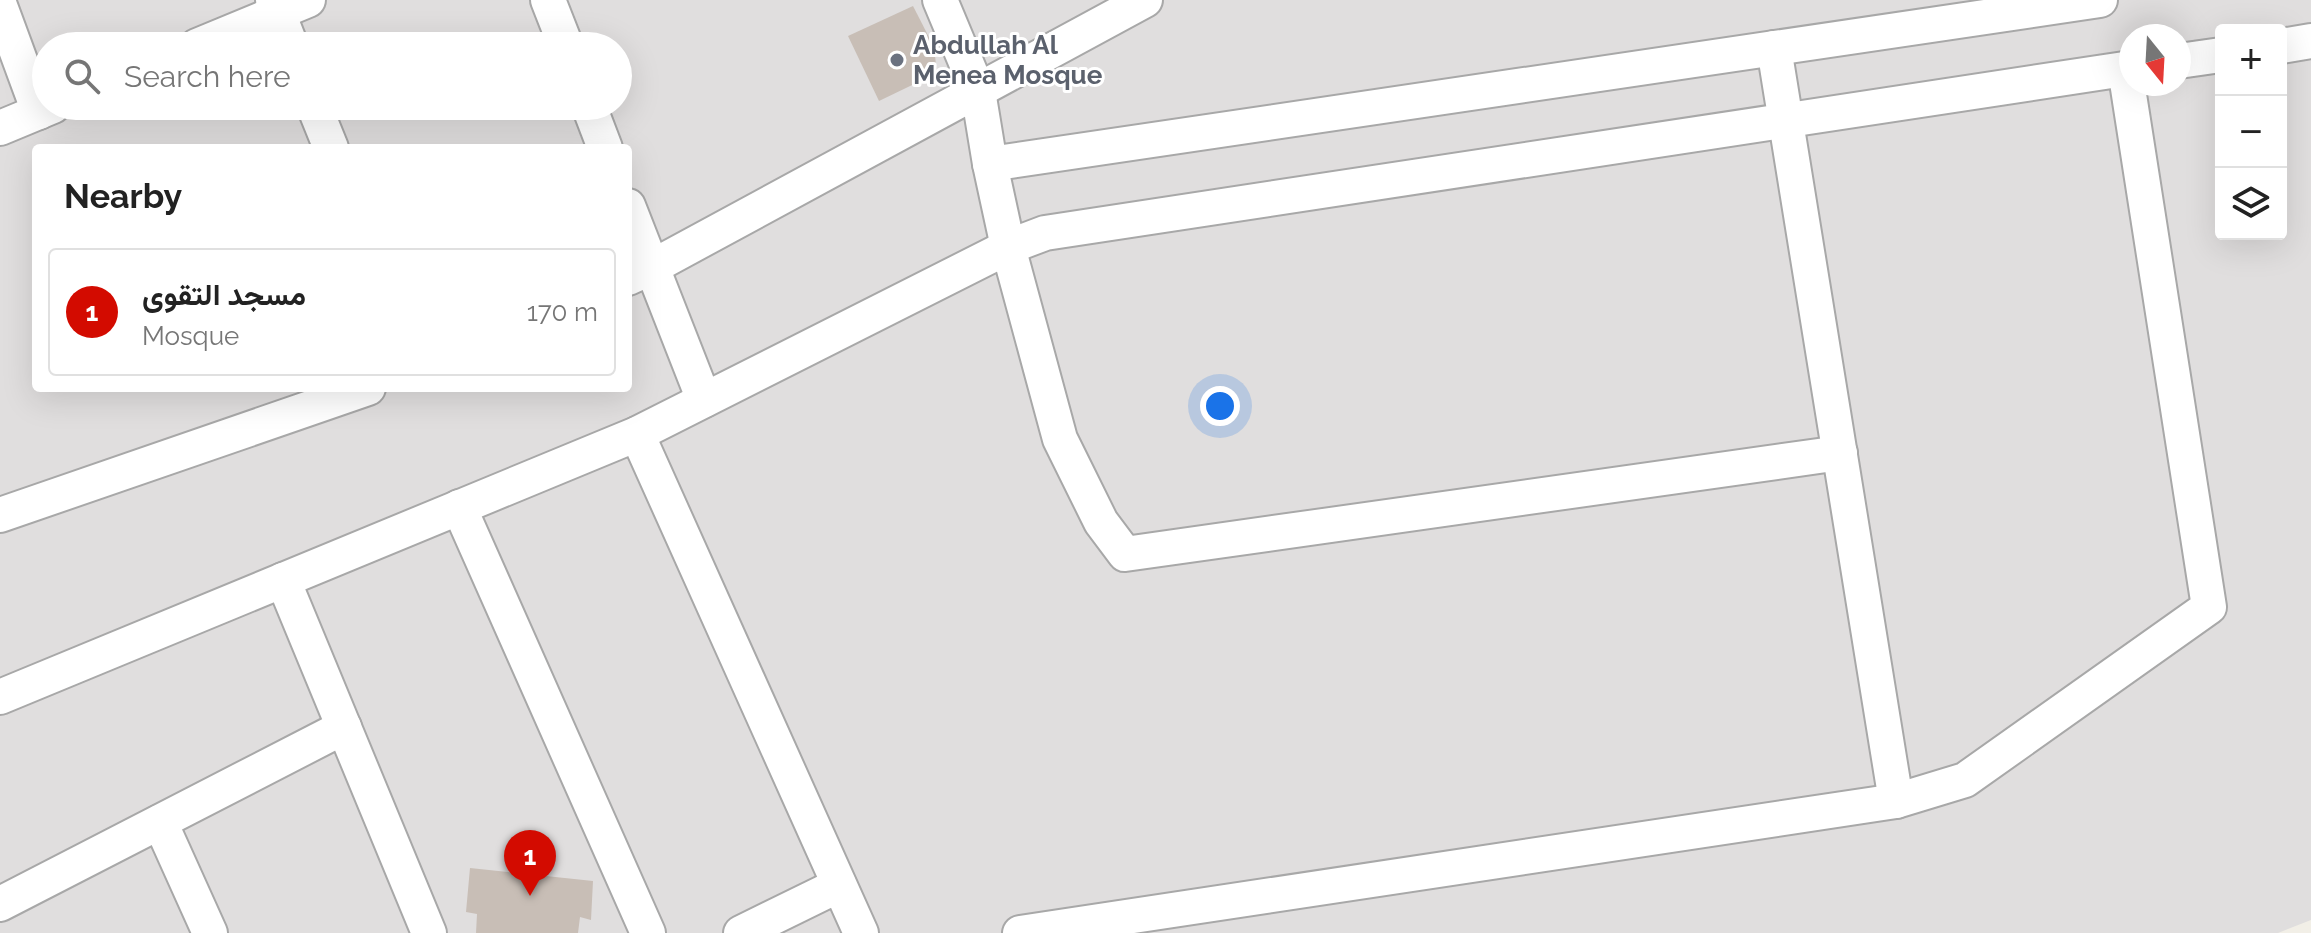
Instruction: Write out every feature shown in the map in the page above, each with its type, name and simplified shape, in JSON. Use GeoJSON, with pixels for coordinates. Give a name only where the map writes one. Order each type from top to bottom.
{"type":"FeatureCollection","features":[{"type":"Feature","properties":{"kind":"street"},"geometry":{"type":"LineString","coordinates":[[548,0],[561,32]]}},
{"type":"Feature","properties":{"kind":"street"},"geometry":{"type":"LineString","coordinates":[[940,0],[978,91],[1008,247],[1060,439],[1101,522],[1125,554],[1840,453]]}},
{"type":"Feature","properties":{"kind":"street"},"geometry":{"type":"LineString","coordinates":[[640,273],[1145,0]]}},
{"type":"Feature","properties":{"kind":"street"},"geometry":{"type":"LineString","coordinates":[[990,164],[2100,0]]}},
{"type":"Feature","properties":{"kind":"street"},"geometry":{"type":"LineString","coordinates":[[227,32],[286,4],[289,32]]}},
{"type":"Feature","properties":{"kind":"street"},"geometry":{"type":"LineString","coordinates":[[0,6],[32,78]]}},
{"type":"Feature","properties":{"kind":"street"},"geometry":{"type":"LineString","coordinates":[[2287,45],[2311,41]]}},
{"type":"Feature","properties":{"kind":"street"},"geometry":{"type":"LineString","coordinates":[[1774,48],[1896,801]]}},
{"type":"Feature","properties":{"kind":"street"},"geometry":{"type":"LineString","coordinates":[[2191,59],[2215,56]]}},
{"type":"Feature","properties":{"kind":"street"},"geometry":{"type":"LineString","coordinates":[[0,697],[637,434],[1008,247],[1045,233],[2119,70]]}},
{"type":"Feature","properties":{"kind":"street"},"geometry":{"type":"LineString","coordinates":[[1020,933],[1896,801],[1965,780],[2209,607],[2132,96]]}},
{"type":"Feature","properties":{"kind":"street"},"geometry":{"type":"LineString","coordinates":[[0,128],[32,115]]}},
{"type":"Feature","properties":{"kind":"street"},"geometry":{"type":"LineString","coordinates":[[320,120],[329,144]]}},
{"type":"Feature","properties":{"kind":"street"},"geometry":{"type":"LineString","coordinates":[[594,120],[603,144]]}},
{"type":"Feature","properties":{"kind":"street"},"geometry":{"type":"LineString","coordinates":[[632,228],[640,273],[704,400]]}},
{"type":"Feature","properties":{"kind":"street"},"geometry":{"type":"LineString","coordinates":[[0,515],[356,392]]}},
{"type":"Feature","properties":{"kind":"street"},"geometry":{"type":"LineString","coordinates":[[637,434],[861,933]]}},
{"type":"Feature","properties":{"kind":"street"},"geometry":{"type":"LineString","coordinates":[[459,507],[648,933]]}},
{"type":"Feature","properties":{"kind":"street"},"geometry":{"type":"LineString","coordinates":[[283,580],[429,933]]}},
{"type":"Feature","properties":{"kind":"street"},"geometry":{"type":"LineString","coordinates":[[0,904],[344,727]]}},
{"type":"Feature","properties":{"kind":"street"},"geometry":{"type":"LineString","coordinates":[[160,822],[210,933]]}},
{"type":"Feature","properties":{"kind":"street"},"geometry":{"type":"LineString","coordinates":[[741,933],[839,885]]}},
{"type":"Feature","properties":{"kind":"shaded area"},"geometry":{"type":"Polygon","coordinates":[[[0,0],[2311,0],[2311,920],[2278,933],[0,933],[0,0]]]}},
{"type":"Feature","properties":{"kind":"building","name":"Abdullah Al Menea Mosque"},"geometry":{"type":"Polygon","coordinates":[[[913,6],[934,47],[937,73],[879,101],[848,36],[913,6]]]}},
{"type":"Feature","properties":{"kind":"building"},"geometry":{"type":"Polygon","coordinates":[[[470,868],[593,881],[591,920],[580,917],[578,933],[476,933],[477,914],[466,912],[470,868]]]}},
{"type":"Feature","properties":{"kind":"place","name":"Abdullah Al Menea Mosque"},"geometry":{"type":"Point","coordinates":[897,60]}},
{"type":"Feature","properties":{"kind":"place","name":"مسجد التقوى"},"geometry":{"type":"Point","coordinates":[530,896]}}]}
